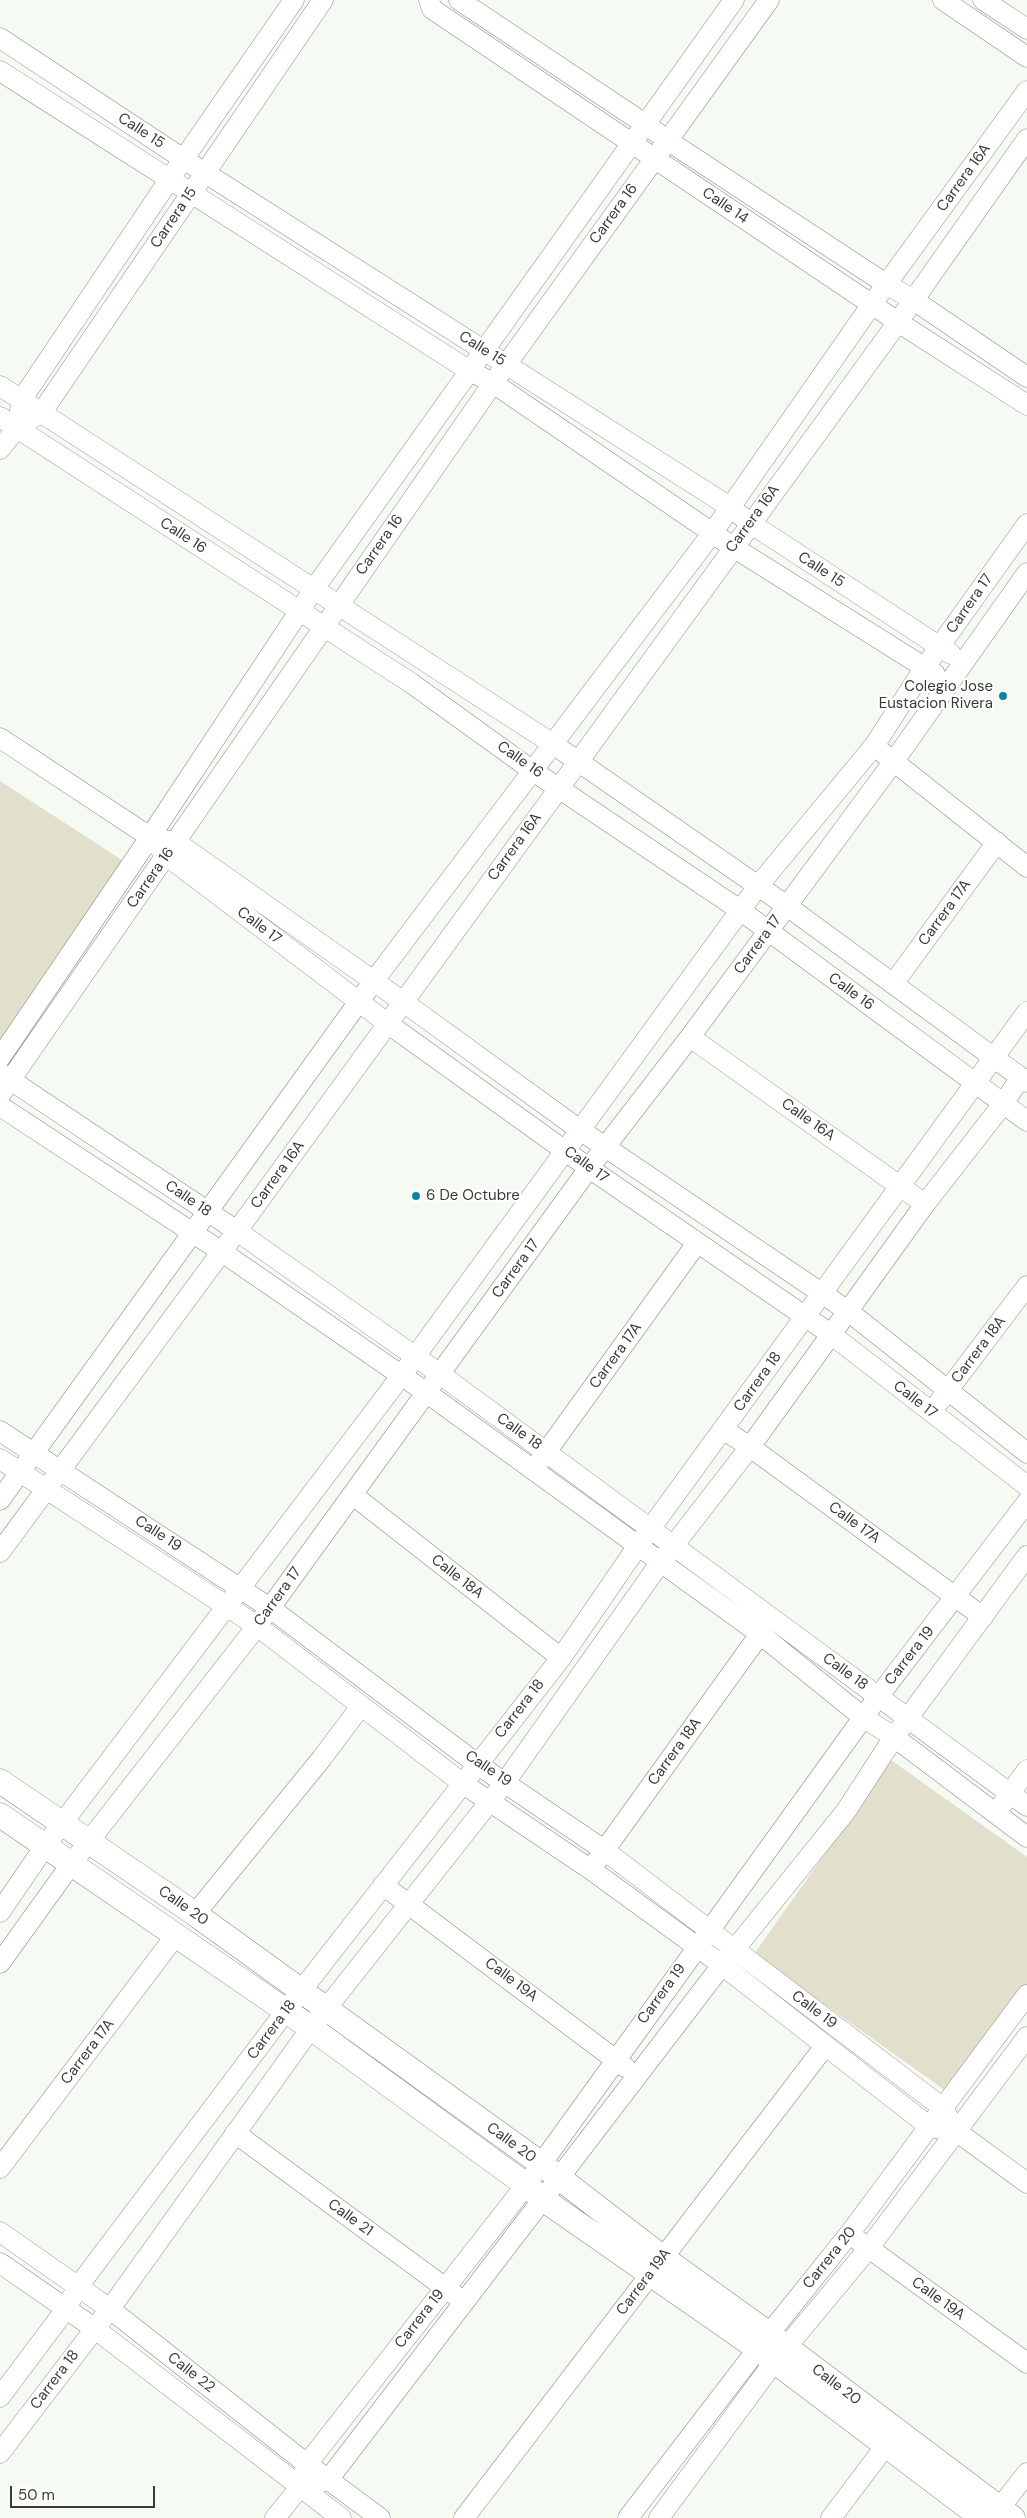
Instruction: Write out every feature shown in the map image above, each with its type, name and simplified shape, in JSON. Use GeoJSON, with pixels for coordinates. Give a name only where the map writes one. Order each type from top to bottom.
{"type":"FeatureCollection","features":[{"type":"Feature","properties":{"kind":"street","name":"Carrera 15"},"geometry":{"type":"LineString","coordinates":[[17,428],[22,399],[168,180],[185,160],[294,0]]}},
{"type":"Feature","properties":{"kind":"street","name":"Carrera 15"},"geometry":{"type":"LineString","coordinates":[[0,449],[17,428],[42,412],[324,0]]}},
{"type":"Feature","properties":{"kind":"street","name":"Calle 14"},"geometry":{"type":"LineString","coordinates":[[429,0],[432,9],[898,322],[1027,405]]}},
{"type":"Feature","properties":{"kind":"street","name":"Calle 14"},"geometry":{"type":"LineString","coordinates":[[459,0],[667,140],[886,284],[912,299],[1027,377]]}},
{"type":"Feature","properties":{"kind":"street","name":"Carrera 16"},"geometry":{"type":"LineString","coordinates":[[0,1058],[150,837],[314,589],[734,0]]}},
{"type":"Feature","properties":{"kind":"street","name":"Carrera 16"},"geometry":{"type":"LineString","coordinates":[[3,1083],[171,849],[492,384],[769,0]]}},
{"type":"Feature","properties":{"kind":"street"},"geometry":{"type":"LineString","coordinates":[[943,0],[1027,58]]}},
{"type":"Feature","properties":{"kind":"street"},"geometry":{"type":"LineString","coordinates":[[983,0],[1027,29]]}},
{"type":"Feature","properties":{"kind":"street","name":"Calle 15"},"geometry":{"type":"LineString","coordinates":[[0,38],[185,160],[730,507],[750,523],[963,661]]}},
{"type":"Feature","properties":{"kind":"street","name":"Calle 15"},"geometry":{"type":"LineString","coordinates":[[0,71],[168,180],[470,372],[492,384],[733,547],[948,682]]}},
{"type":"Feature","properties":{"kind":"street","name":"Carrera 16A"},"geometry":{"type":"LineString","coordinates":[[0,1500],[358,1002],[713,532],[886,284],[1027,91]]}},
{"type":"Feature","properties":{"kind":"street","name":"Carrera 16A"},"geometry":{"type":"LineString","coordinates":[[0,1552],[237,1232],[402,1001],[898,322],[912,299],[1027,139]]}},
{"type":"Feature","properties":{"kind":"street","name":"Calle 16"},"geometry":{"type":"LineString","coordinates":[[0,386],[553,744],[787,906],[994,1056],[1024,1080]]}},
{"type":"Feature","properties":{"kind":"street","name":"Calle 16"},"geometry":{"type":"LineString","coordinates":[[0,417],[411,683],[533,771],[740,910],[1027,1121]]}},
{"type":"Feature","properties":{"kind":"street","name":"Carrera 17"},"geometry":{"type":"LineString","coordinates":[[0,1912],[45,1846],[401,1376],[740,910],[874,746],[925,667],[1027,524]]}},
{"type":"Feature","properties":{"kind":"street","name":"Carrera 17"},"geometry":{"type":"LineString","coordinates":[[0,1963],[88,1842],[257,1626],[589,1168],[690,1037],[894,761],[948,682],[1027,573]]}},
{"type":"Feature","properties":{"kind":"street","name":"Calle 17"},"geometry":{"type":"LineString","coordinates":[[0,738],[402,1001],[580,1130],[848,1311],[1027,1453]]}},
{"type":"Feature","properties":{"kind":"street"},"geometry":{"type":"LineString","coordinates":[[874,746],[1027,867]]}},
{"type":"Feature","properties":{"kind":"street","name":"Carrera 17A"},"geometry":{"type":"LineString","coordinates":[[893,984],[997,842]]}},
{"type":"Feature","properties":{"kind":"street","name":"Calle 17"},"geometry":{"type":"LineString","coordinates":[[171,849],[358,1002],[589,1168],[832,1334],[930,1413],[1027,1486]]}},
{"type":"Feature","properties":{"kind":"street","name":"Carrera 18"},"geometry":{"type":"LineString","coordinates":[[0,2397],[66,2309],[77,2288],[301,1991],[561,1658],[637,1547],[1027,1012]]}},
{"type":"Feature","properties":{"kind":"street","name":"Calle 16A"},"geometry":{"type":"LineString","coordinates":[[690,1037],[925,1204]]}},
{"type":"Feature","properties":{"kind":"street","name":"Carrera 18"},"geometry":{"type":"LineString","coordinates":[[0,2453],[110,2309],[311,2028],[506,1781],[660,1563],[750,1446],[925,1204],[1024,1080]]}},
{"type":"Feature","properties":{"kind":"street","name":"Calle 18"},"geometry":{"type":"LineString","coordinates":[[3,1083],[207,1212],[414,1358],[440,1374],[1027,1806]]}},
{"type":"Feature","properties":{"kind":"street","name":"Calle 18"},"geometry":{"type":"LineString","coordinates":[[0,1106],[222,1252],[427,1392],[637,1547],[760,1634],[864,1718],[894,1738],[1027,1837]]}},
{"type":"Feature","properties":{"kind":"street","name":"Carrera 17A"},"geometry":{"type":"LineString","coordinates":[[533,1470],[697,1243]]}},
{"type":"Feature","properties":{"kind":"street","name":"Carrera 18A"},"geometry":{"type":"LineString","coordinates":[[930,1413],[1027,1286]]}},
{"type":"Feature","properties":{"kind":"street","name":"Calle 17A"},"geometry":{"type":"LineString","coordinates":[[724,1430],[750,1446],[983,1617]]}},
{"type":"Feature","properties":{"kind":"street","name":"Calle 19"},"geometry":{"type":"LineString","coordinates":[[0,1431],[270,1608],[477,1764],[506,1781],[604,1850],[708,1930],[728,1957],[825,2046],[930,2127],[956,2131]]}},
{"type":"Feature","properties":{"kind":"street","name":"Calle 19"},"geometry":{"type":"LineString","coordinates":[[0,1459],[257,1626],[462,1783],[590,1869],[696,1947],[728,1957],[943,2108],[956,2131],[1027,2183]]}},
{"type":"Feature","properties":{"kind":"street","name":"Calle 18A"},"geometry":{"type":"LineString","coordinates":[[353,1495],[561,1658]]}},
{"type":"Feature","properties":{"kind":"street","name":"Carrera 19"},"geometry":{"type":"LineString","coordinates":[[275,2518],[300,2487],[307,2464],[526,2185],[708,1930],[878,1697],[1027,1502]]}},
{"type":"Feature","properties":{"kind":"street","name":"Carrera 19"},"geometry":{"type":"LineString","coordinates":[[328,2480],[728,1957],[846,1811],[894,1738],[1027,1556]]}},
{"type":"Feature","properties":{"kind":"street","name":"Carrera 18A"},"geometry":{"type":"LineString","coordinates":[[590,1869],[760,1634]]}},
{"type":"Feature","properties":{"kind":"street"},"geometry":{"type":"LineString","coordinates":[[195,1914],[322,1758],[361,1706]]}},
{"type":"Feature","properties":{"kind":"street"},"geometry":{"type":"LineString","coordinates":[[995,1812],[1027,1770]]}},
{"type":"Feature","properties":{"kind":"street","name":"Calle 20"},"geometry":{"type":"LineString","coordinates":[[0,1781],[195,1914],[559,2178],[656,2266]]}},
{"type":"Feature","properties":{"kind":"street","name":"Calle 20"},"geometry":{"type":"LineString","coordinates":[[0,1814],[311,2028],[544,2200],[656,2266],[772,2348],[997,2515]]}},
{"type":"Feature","properties":{"kind":"street","name":"Calle 19A"},"geometry":{"type":"LineString","coordinates":[[383,1885],[638,2076]]}},
{"type":"Feature","properties":{"kind":"street","name":"Carrera 17A"},"geometry":{"type":"LineString","coordinates":[[0,2168],[176,1935]]}},
{"type":"Feature","properties":{"kind":"street","name":"Carrera 20"},"geometry":{"type":"LineString","coordinates":[[659,2518],[850,2233],[1027,1995]]}},
{"type":"Feature","properties":{"kind":"street","name":"Carrera 20"},"geometry":{"type":"LineString","coordinates":[[628,2518],[772,2348],[868,2249],[1027,2038]]}},
{"type":"Feature","properties":{"kind":"street","name":"Carrera 19A"},"geometry":{"type":"LineString","coordinates":[[464,2518],[825,2046]]}},
{"type":"Feature","properties":{"kind":"street","name":"Calle 21"},"geometry":{"type":"LineString","coordinates":[[235,2133],[465,2303]]}},
{"type":"Feature","properties":{"kind":"street","name":"Calle 22"},"geometry":{"type":"LineString","coordinates":[[0,2232],[77,2288],[110,2309],[307,2464],[380,2518]]}},
{"type":"Feature","properties":{"kind":"street","name":"Calle 19A"},"geometry":{"type":"LineString","coordinates":[[850,2233],[868,2249],[1027,2363]]}},
{"type":"Feature","properties":{"kind":"street","name":"Calle 22"},"geometry":{"type":"LineString","coordinates":[[0,2263],[94,2328],[341,2518]]}},
{"type":"Feature","properties":{"kind":"street","name":"Calle 20"},"geometry":{"type":"LineString","coordinates":[[772,2348],[887,2444],[997,2515]]}},
{"type":"Feature","properties":{"kind":"street"},"geometry":{"type":"LineString","coordinates":[[832,2518],[887,2444]]}},
{"type":"Feature","properties":{"kind":"street"},"geometry":{"type":"LineString","coordinates":[[997,2515],[1027,2473]]}},
{"type":"Feature","properties":{"kind":"street"},"geometry":{"type":"LineString","coordinates":[[300,2487],[328,2480]]}},
{"type":"Feature","properties":{"kind":"shaded area"},"geometry":{"type":"Polygon","coordinates":[[[0,781],[125,862],[0,1046],[0,781]]]}},
{"type":"Feature","properties":{"kind":"shaded area"},"geometry":{"type":"Polygon","coordinates":[[[891,1760],[1027,1857],[1027,1985],[950,2094],[754,1954],[891,1760]]]}},
{"type":"Feature","properties":{"kind":"place","name":"Colegio Jose Eustacion Rivera"},"geometry":{"type":"Point","coordinates":[1003,696]}},
{"type":"Feature","properties":{"kind":"place","name":"6 De Octubre"},"geometry":{"type":"Point","coordinates":[416,1196]}}]}
